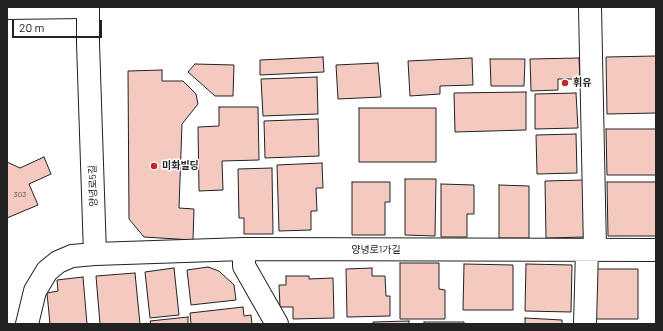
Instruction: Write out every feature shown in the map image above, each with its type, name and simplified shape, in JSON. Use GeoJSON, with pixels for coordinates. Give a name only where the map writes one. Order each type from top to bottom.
{"type":"FeatureCollection","features":[{"type":"Feature","properties":{"kind":"street"},"geometry":{"type":"LineString","coordinates":[[7,8],[83,7]]}},
{"type":"Feature","properties":{"kind":"street","name":"양녕로5길"},"geometry":{"type":"LineString","coordinates":[[88,7],[95,254]]}},
{"type":"Feature","properties":{"kind":"street"},"geometry":{"type":"LineString","coordinates":[[585,324],[591,250],[590,7]]}},
{"type":"Feature","properties":{"kind":"street"},"geometry":{"type":"LineString","coordinates":[[244,249],[244,266],[277,324]]}},
{"type":"Feature","properties":{"kind":"street","name":"양녕로1가길"},"geometry":{"type":"LineString","coordinates":[[95,254],[244,249],[656,250]]}},
{"type":"Feature","properties":{"kind":"street"},"geometry":{"type":"LineString","coordinates":[[26,324],[35,291],[47,271],[58,262],[72,256],[95,254]]}},
{"type":"Feature","properties":{"kind":"building"},"geometry":{"type":"Polygon","coordinates":[[[656,56],[656,113],[607,114],[606,57],[656,56]]]}},
{"type":"Feature","properties":{"kind":"building"},"geometry":{"type":"Polygon","coordinates":[[[323,57],[324,72],[260,75],[260,60],[323,57]]]}},
{"type":"Feature","properties":{"kind":"building"},"geometry":{"type":"Polygon","coordinates":[[[472,58],[473,85],[440,86],[440,94],[410,96],[408,61],[472,58]]]}},
{"type":"Feature","properties":{"kind":"building"},"geometry":{"type":"Polygon","coordinates":[[[579,58],[580,79],[558,79],[558,90],[531,91],[530,59],[579,58]]]}},
{"type":"Feature","properties":{"kind":"building"},"geometry":{"type":"Polygon","coordinates":[[[490,59],[525,59],[524,86],[491,86],[490,59]]]}},
{"type":"Feature","properties":{"kind":"building"},"geometry":{"type":"Polygon","coordinates":[[[378,63],[381,97],[338,99],[336,65],[378,63]]]}},
{"type":"Feature","properties":{"kind":"building"},"geometry":{"type":"Polygon","coordinates":[[[195,64],[234,65],[233,96],[215,96],[188,72],[195,64]]]}},
{"type":"Feature","properties":{"kind":"building","name":"미화빌딩"},"geometry":{"type":"Polygon","coordinates":[[[162,70],[162,81],[183,81],[196,94],[198,104],[182,124],[179,208],[194,209],[193,240],[144,237],[129,219],[128,71],[162,70]]]}},
{"type":"Feature","properties":{"kind":"building"},"geometry":{"type":"Polygon","coordinates":[[[317,77],[318,114],[263,116],[261,79],[317,77]]]}},
{"type":"Feature","properties":{"kind":"building"},"geometry":{"type":"Polygon","coordinates":[[[526,92],[526,130],[455,132],[454,93],[526,92]]]}},
{"type":"Feature","properties":{"kind":"building"},"geometry":{"type":"Polygon","coordinates":[[[576,93],[578,128],[535,129],[535,94],[576,93]]]}},
{"type":"Feature","properties":{"kind":"building"},"geometry":{"type":"Polygon","coordinates":[[[219,107],[258,107],[259,160],[222,161],[223,190],[199,191],[198,127],[219,126],[219,107]]]}},
{"type":"Feature","properties":{"kind":"building"},"geometry":{"type":"Polygon","coordinates":[[[359,108],[436,108],[436,162],[359,162],[359,108]]]}},
{"type":"Feature","properties":{"kind":"building"},"geometry":{"type":"Polygon","coordinates":[[[318,119],[319,156],[265,158],[264,121],[318,119]]]}},
{"type":"Feature","properties":{"kind":"building"},"geometry":{"type":"Polygon","coordinates":[[[606,129],[656,129],[656,175],[607,175],[606,129]]]}},
{"type":"Feature","properties":{"kind":"building"},"geometry":{"type":"Polygon","coordinates":[[[576,134],[577,173],[537,174],[536,135],[576,134]]]}},
{"type":"Feature","properties":{"kind":"building"},"geometry":{"type":"Polygon","coordinates":[[[44,157],[51,174],[29,184],[38,205],[7,218],[7,162],[20,168],[44,157]]]}},
{"type":"Feature","properties":{"kind":"building"},"geometry":{"type":"Polygon","coordinates":[[[322,163],[323,188],[316,188],[317,211],[311,211],[311,230],[279,231],[277,165],[322,163]]]}},
{"type":"Feature","properties":{"kind":"building"},"geometry":{"type":"Polygon","coordinates":[[[272,168],[273,234],[244,234],[244,218],[239,218],[238,169],[272,168]]]}},
{"type":"Feature","properties":{"kind":"building"},"geometry":{"type":"Polygon","coordinates":[[[405,179],[436,179],[435,236],[405,235],[405,179]]]}},
{"type":"Feature","properties":{"kind":"building"},"geometry":{"type":"Polygon","coordinates":[[[584,180],[585,237],[546,238],[545,181],[584,180]]]}},
{"type":"Feature","properties":{"kind":"building"},"geometry":{"type":"Polygon","coordinates":[[[352,182],[390,182],[390,202],[385,202],[385,235],[352,235],[352,182]]]}},
{"type":"Feature","properties":{"kind":"building"},"geometry":{"type":"Polygon","coordinates":[[[607,182],[656,182],[656,236],[608,236],[607,182]]]}},
{"type":"Feature","properties":{"kind":"building"},"geometry":{"type":"Polygon","coordinates":[[[441,184],[474,185],[474,214],[467,214],[467,237],[441,237],[441,184]]]}},
{"type":"Feature","properties":{"kind":"building"},"geometry":{"type":"Polygon","coordinates":[[[499,185],[529,186],[529,238],[499,238],[499,185]]]}},
{"type":"Feature","properties":{"kind":"building"},"geometry":{"type":"Polygon","coordinates":[[[400,263],[439,263],[439,289],[445,290],[445,319],[400,319],[400,263]]]}},
{"type":"Feature","properties":{"kind":"building"},"geometry":{"type":"Polygon","coordinates":[[[464,264],[513,265],[513,310],[463,310],[464,264]]]}},
{"type":"Feature","properties":{"kind":"building"},"geometry":{"type":"Polygon","coordinates":[[[526,264],[572,265],[571,312],[525,311],[526,264]]]}},
{"type":"Feature","properties":{"kind":"building"},"geometry":{"type":"Polygon","coordinates":[[[208,267],[219,271],[234,285],[236,300],[191,305],[187,270],[208,267]]]}},
{"type":"Feature","properties":{"kind":"building"},"geometry":{"type":"Polygon","coordinates":[[[174,268],[179,315],[150,318],[145,272],[174,268]]]}},
{"type":"Feature","properties":{"kind":"building"},"geometry":{"type":"Polygon","coordinates":[[[372,268],[372,276],[385,276],[386,296],[390,296],[390,316],[347,317],[346,269],[372,268]]]}},
{"type":"Feature","properties":{"kind":"building"},"geometry":{"type":"Polygon","coordinates":[[[596,269],[638,269],[638,319],[596,319],[596,269]]]}},
{"type":"Feature","properties":{"kind":"building"},"geometry":{"type":"Polygon","coordinates":[[[135,273],[140,324],[100,324],[96,276],[135,273]]]}},
{"type":"Feature","properties":{"kind":"building"},"geometry":{"type":"Polygon","coordinates":[[[286,276],[309,276],[309,279],[333,278],[334,318],[293,319],[293,307],[280,307],[279,285],[286,285],[286,276]]]}},
{"type":"Feature","properties":{"kind":"building"},"geometry":{"type":"Polygon","coordinates":[[[83,277],[87,324],[50,324],[47,293],[58,291],[57,280],[83,277]]]}},
{"type":"Feature","properties":{"kind":"building"},"geometry":{"type":"Polygon","coordinates":[[[243,307],[244,316],[251,315],[252,324],[191,324],[190,313],[243,307]]]}},
{"type":"Feature","properties":{"kind":"building"},"geometry":{"type":"Polygon","coordinates":[[[188,317],[188,324],[151,324],[150,321],[188,317]]]}},
{"type":"Feature","properties":{"kind":"building"},"geometry":{"type":"Polygon","coordinates":[[[525,318],[562,320],[562,324],[525,324],[525,318]]]}},
{"type":"Feature","properties":{"kind":"building"},"geometry":{"type":"Polygon","coordinates":[[[409,321],[409,324],[373,324],[373,322],[409,321]]]}},
{"type":"Feature","properties":{"kind":"building"},"geometry":{"type":"Polygon","coordinates":[[[424,322],[464,322],[464,324],[424,324],[424,322]]]}},
{"type":"Feature","properties":{"kind":"place","name":"휘유"},"geometry":{"type":"Point","coordinates":[565,83]}},
{"type":"Feature","properties":{"kind":"place","name":"미화빌딩"},"geometry":{"type":"Point","coordinates":[154,166]}}]}
